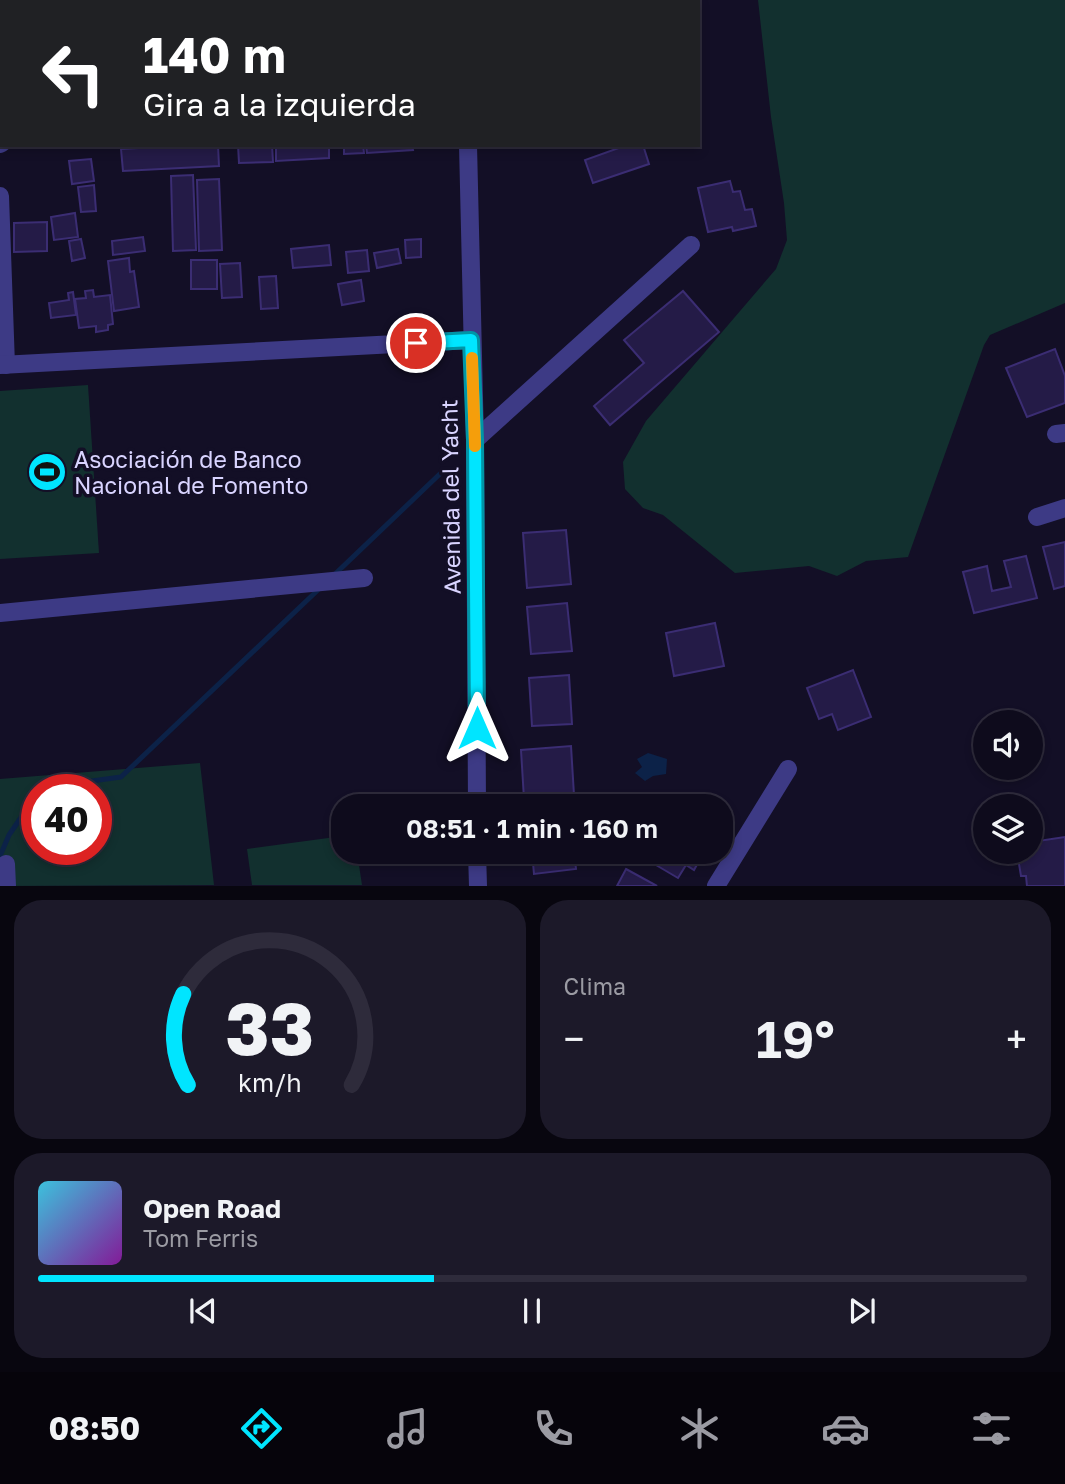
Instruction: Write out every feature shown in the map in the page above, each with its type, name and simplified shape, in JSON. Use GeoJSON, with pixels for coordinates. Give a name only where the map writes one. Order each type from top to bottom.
{"type":"FeatureCollection","features":[{"type":"Feature","properties":{"kind":"street","name":"Avenida del Yacht"},"geometry":{"type":"LineString","coordinates":[[468,147],[475,440],[477,794]]}},
{"type":"Feature","properties":{"kind":"street"},"geometry":{"type":"LineString","coordinates":[[0,195],[3,365],[471,340]]}},
{"type":"Feature","properties":{"kind":"street"},"geometry":{"type":"LineString","coordinates":[[475,440],[691,245]]}},
{"type":"Feature","properties":{"kind":"street"},"geometry":{"type":"LineString","coordinates":[[1037,517],[1065,508]]}},
{"type":"Feature","properties":{"kind":"street"},"geometry":{"type":"LineString","coordinates":[[0,613],[364,578]]}},
{"type":"Feature","properties":{"kind":"street"},"geometry":{"type":"LineString","coordinates":[[716,886],[788,769]]}},
{"type":"Feature","properties":{"kind":"street"},"geometry":{"type":"LineString","coordinates":[[6,864],[7,886]]}},
{"type":"Feature","properties":{"kind":"street"},"geometry":{"type":"LineString","coordinates":[[478,864],[478,886]]}},
{"type":"Feature","properties":{"kind":"green space"},"geometry":{"type":"Polygon","coordinates":[[[758,0],[1065,0],[1065,303],[990,335],[984,345],[908,557],[866,561],[837,576],[809,566],[735,573],[663,515],[643,508],[625,489],[623,462],[646,421],[776,269],[787,240],[758,0]]]}},
{"type":"Feature","properties":{"kind":"green space","name":"Asociación de Banco Nacional de Fomento"},"geometry":{"type":"Polygon","coordinates":[[[88,385],[99,553],[0,559],[0,391],[88,385]]]}},
{"type":"Feature","properties":{"kind":"green space"},"geometry":{"type":"Polygon","coordinates":[[[200,763],[214,885],[0,886],[0,779],[21,777],[21,865],[112,865],[112,774],[62,774],[200,763]]]}},
{"type":"Feature","properties":{"kind":"green space"},"geometry":{"type":"Polygon","coordinates":[[[331,838],[331,864],[359,864],[362,885],[252,885],[247,849],[331,838]]]}},
{"type":"Feature","properties":{"kind":"water"},"geometry":{"type":"Polygon","coordinates":[[[648,753],[667,759],[666,774],[653,776],[645,781],[635,773],[642,767],[637,759],[648,753]]]}},
{"type":"Feature","properties":{"kind":"building"},"geometry":{"type":"Polygon","coordinates":[[[218,147],[219,166],[123,171],[121,149],[218,147]]]}},
{"type":"Feature","properties":{"kind":"building"},"geometry":{"type":"Polygon","coordinates":[[[238,147],[272,147],[273,162],[239,163],[238,147]]]}},
{"type":"Feature","properties":{"kind":"building"},"geometry":{"type":"Polygon","coordinates":[[[276,147],[329,147],[329,158],[276,161],[276,147]]]}},
{"type":"Feature","properties":{"kind":"building"},"geometry":{"type":"Polygon","coordinates":[[[344,147],[363,147],[364,153],[344,154],[344,147]]]}},
{"type":"Feature","properties":{"kind":"building"},"geometry":{"type":"Polygon","coordinates":[[[366,147],[412,147],[413,150],[367,153],[366,147]]]}},
{"type":"Feature","properties":{"kind":"building"},"geometry":{"type":"Polygon","coordinates":[[[621,147],[644,147],[649,164],[593,183],[585,160],[621,147]]]}},
{"type":"Feature","properties":{"kind":"building"},"geometry":{"type":"Polygon","coordinates":[[[91,159],[94,181],[72,184],[69,161],[91,159]]]}},
{"type":"Feature","properties":{"kind":"building"},"geometry":{"type":"Polygon","coordinates":[[[193,175],[196,250],[173,251],[171,176],[193,175]]]}},
{"type":"Feature","properties":{"kind":"building"},"geometry":{"type":"Polygon","coordinates":[[[219,179],[222,250],[199,251],[197,180],[219,179]]]}},
{"type":"Feature","properties":{"kind":"building"},"geometry":{"type":"Polygon","coordinates":[[[730,181],[733,192],[740,191],[745,210],[752,209],[756,226],[733,231],[732,227],[708,232],[698,188],[730,181]]]}},
{"type":"Feature","properties":{"kind":"building"},"geometry":{"type":"Polygon","coordinates":[[[94,185],[96,211],[81,212],[78,187],[94,185]]]}},
{"type":"Feature","properties":{"kind":"building"},"geometry":{"type":"Polygon","coordinates":[[[75,213],[78,237],[54,240],[51,217],[75,213]]]}},
{"type":"Feature","properties":{"kind":"building"},"geometry":{"type":"Polygon","coordinates":[[[47,222],[47,251],[14,252],[14,223],[47,222]]]}},
{"type":"Feature","properties":{"kind":"building"},"geometry":{"type":"Polygon","coordinates":[[[143,237],[145,251],[113,255],[112,241],[143,237]]]}},
{"type":"Feature","properties":{"kind":"building"},"geometry":{"type":"Polygon","coordinates":[[[81,239],[85,258],[72,261],[69,241],[81,239]]]}},
{"type":"Feature","properties":{"kind":"building"},"geometry":{"type":"Polygon","coordinates":[[[421,239],[421,257],[406,258],[405,240],[421,239]]]}},
{"type":"Feature","properties":{"kind":"building"},"geometry":{"type":"Polygon","coordinates":[[[329,245],[331,265],[293,268],[291,249],[329,245]]]}},
{"type":"Feature","properties":{"kind":"building"},"geometry":{"type":"Polygon","coordinates":[[[398,249],[401,263],[377,268],[374,253],[398,249]]]}},
{"type":"Feature","properties":{"kind":"building"},"geometry":{"type":"Polygon","coordinates":[[[367,250],[369,271],[348,273],[346,252],[367,250]]]}},
{"type":"Feature","properties":{"kind":"building"},"geometry":{"type":"Polygon","coordinates":[[[129,258],[130,272],[134,271],[139,307],[114,311],[108,261],[129,258]]]}},
{"type":"Feature","properties":{"kind":"building"},"geometry":{"type":"Polygon","coordinates":[[[191,260],[217,260],[217,289],[191,289],[191,260]]]}},
{"type":"Feature","properties":{"kind":"building"},"geometry":{"type":"Polygon","coordinates":[[[240,263],[242,297],[222,298],[220,264],[240,263]]]}},
{"type":"Feature","properties":{"kind":"building"},"geometry":{"type":"Polygon","coordinates":[[[276,276],[278,308],[261,309],[259,277],[276,276]]]}},
{"type":"Feature","properties":{"kind":"building"},"geometry":{"type":"Polygon","coordinates":[[[361,280],[364,301],[342,305],[338,284],[361,280]]]}},
{"type":"Feature","properties":{"kind":"building"},"geometry":{"type":"Polygon","coordinates":[[[93,290],[94,297],[110,295],[113,324],[108,325],[108,330],[96,332],[96,326],[79,328],[75,299],[86,298],[85,291],[93,290]]]}},
{"type":"Feature","properties":{"kind":"building"},"geometry":{"type":"Polygon","coordinates":[[[683,291],[719,332],[610,425],[594,406],[644,363],[624,340],[683,291]]]}},
{"type":"Feature","properties":{"kind":"building"},"geometry":{"type":"Polygon","coordinates":[[[73,292],[76,315],[51,318],[49,303],[69,300],[68,293],[73,292]]]}},
{"type":"Feature","properties":{"kind":"building"},"geometry":{"type":"Polygon","coordinates":[[[1055,349],[1065,376],[1065,403],[1027,417],[1006,368],[1055,349]]]}},
{"type":"Feature","properties":{"kind":"building"},"geometry":{"type":"Polygon","coordinates":[[[566,530],[571,584],[527,588],[523,533],[566,530]]]}},
{"type":"Feature","properties":{"kind":"building"},"geometry":{"type":"Polygon","coordinates":[[[1065,542],[1065,586],[1054,589],[1043,547],[1065,542]]]}},
{"type":"Feature","properties":{"kind":"building"},"geometry":{"type":"Polygon","coordinates":[[[1026,556],[1037,598],[974,613],[963,572],[987,566],[992,591],[1011,587],[1004,561],[1026,556]]]}},
{"type":"Feature","properties":{"kind":"building"},"geometry":{"type":"Polygon","coordinates":[[[567,603],[572,651],[531,654],[527,607],[567,603]]]}},
{"type":"Feature","properties":{"kind":"building"},"geometry":{"type":"Polygon","coordinates":[[[715,623],[724,666],[674,676],[666,633],[715,623]]]}},
{"type":"Feature","properties":{"kind":"building"},"geometry":{"type":"Polygon","coordinates":[[[853,670],[871,717],[838,730],[832,714],[819,719],[807,688],[853,670]]]}},
{"type":"Feature","properties":{"kind":"building"},"geometry":{"type":"Polygon","coordinates":[[[569,675],[572,724],[532,726],[529,678],[569,675]]]}},
{"type":"Feature","properties":{"kind":"building"},"geometry":{"type":"Polygon","coordinates":[[[571,746],[574,794],[524,794],[521,750],[571,746]]]}},
{"type":"Feature","properties":{"kind":"building"},"geometry":{"type":"Polygon","coordinates":[[[1065,837],[1065,886],[1027,886],[1026,876],[1021,876],[1019,864],[1043,864],[1043,840],[1065,837]]]}},
{"type":"Feature","properties":{"kind":"building"},"geometry":{"type":"Polygon","coordinates":[[[533,864],[575,864],[576,869],[534,874],[533,864]]]}},
{"type":"Feature","properties":{"kind":"building"},"geometry":{"type":"Polygon","coordinates":[[[654,864],[697,864],[694,870],[686,865],[678,878],[654,864]]]}},
{"type":"Feature","properties":{"kind":"building"},"geometry":{"type":"Polygon","coordinates":[[[626,869],[657,886],[617,886],[626,869]]]}},
{"type":"Feature","properties":{"kind":"waterway"},"geometry":{"type":"LineString","coordinates":[[332,577],[444,470]]}},
{"type":"Feature","properties":{"kind":"waterway"},"geometry":{"type":"LineString","coordinates":[[112,778],[121,777],[320,588]]}},
{"type":"Feature","properties":{"kind":"waterway"},"geometry":{"type":"LineString","coordinates":[[0,856],[9,835],[21,817]]}},
{"type":"Feature","properties":{"kind":"slow traffic"},"geometry":{"type":"LineString","coordinates":[[472,358],[475,446]]}},
{"type":"Feature","properties":{"kind":"place","name":"Asociación de Banco Nacional de Fomento"},"geometry":{"type":"Point","coordinates":[47,472]}},
{"type":"Feature","properties":{"kind":"route"},"geometry":{"type":"LineString","coordinates":[[416,343],[471,340],[475,440],[477,728]]}}]}
